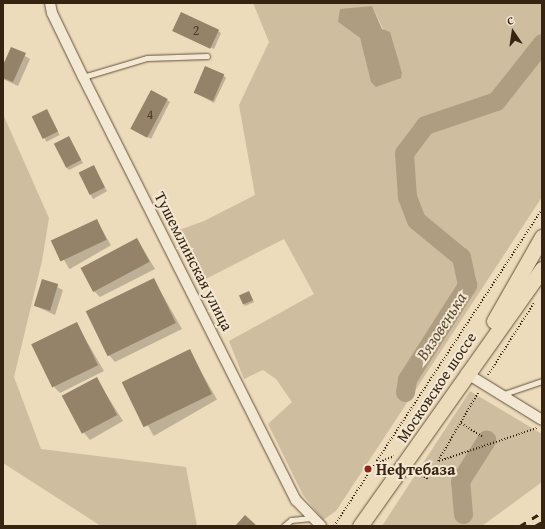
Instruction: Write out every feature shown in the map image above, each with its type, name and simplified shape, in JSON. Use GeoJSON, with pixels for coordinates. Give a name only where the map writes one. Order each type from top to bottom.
{"type":"FeatureCollection","features":[{"type":"Feature","properties":{"kind":"main road"},"geometry":{"type":"LineString","coordinates":[[469,370],[542,237]]}},
{"type":"Feature","properties":{"kind":"main road","name":"Московское шоссе"},"geometry":{"type":"LineString","coordinates":[[360,526],[469,370],[542,269]]}},
{"type":"Feature","properties":{"kind":"street","name":"Тушемлинская улица"},"geometry":{"type":"LineString","coordinates":[[50,3],[52,13],[83,76],[296,500],[311,518],[321,526]]}},
{"type":"Feature","properties":{"kind":"street"},"geometry":{"type":"LineString","coordinates":[[469,370],[500,395],[542,420]]}},
{"type":"Feature","properties":{"kind":"lane"},"geometry":{"type":"LineString","coordinates":[[83,76],[147,58],[207,56]]}},
{"type":"Feature","properties":{"kind":"lane"},"geometry":{"type":"LineString","coordinates":[[500,395],[542,381]]}},
{"type":"Feature","properties":{"kind":"lane"},"geometry":{"type":"LineString","coordinates":[[284,526],[291,520],[311,518]]}},
{"type":"Feature","properties":{"kind":"path"},"geometry":{"type":"LineString","coordinates":[[334,526],[542,209]]}},
{"type":"Feature","properties":{"kind":"path"},"geometry":{"type":"LineString","coordinates":[[460,423],[484,438]]}},
{"type":"Feature","properties":{"kind":"path"},"geometry":{"type":"LineString","coordinates":[[438,461],[542,426]]}},
{"type":"Feature","properties":{"kind":"shaded area"},"geometry":{"type":"Polygon","coordinates":[[[253,3],[542,3],[542,197],[336,511],[323,520],[303,495],[268,424],[292,402],[276,379],[263,370],[244,379],[229,341],[314,294],[284,239],[198,283],[171,233],[204,221],[255,195],[239,105],[269,42],[253,3]],[[372,6],[358,8],[338,22],[360,38],[370,70],[402,73],[395,54],[372,6]]]}},
{"type":"Feature","properties":{"kind":"shaded area"},"geometry":{"type":"Polygon","coordinates":[[[372,6],[382,29],[390,32],[402,73],[401,78],[376,87],[371,82],[360,38],[338,22],[340,9],[372,6]]]}},
{"type":"Feature","properties":{"kind":"shaded area"},"geometry":{"type":"Polygon","coordinates":[[[3,114],[49,218],[42,261],[14,377],[41,449],[186,467],[197,526],[101,526],[3,463],[3,114]]]}},
{"type":"Feature","properties":{"kind":"shaded area"},"geometry":{"type":"Polygon","coordinates":[[[470,391],[542,434],[542,482],[482,526],[382,526],[470,391]]]}},
{"type":"Feature","properties":{"kind":"building"},"geometry":{"type":"Polygon","coordinates":[[[181,12],[219,30],[210,49],[172,31],[181,12]]]}},
{"type":"Feature","properties":{"kind":"building"},"geometry":{"type":"Polygon","coordinates":[[[11,47],[26,53],[13,82],[3,78],[3,65],[11,47]]]}},
{"type":"Feature","properties":{"kind":"building"},"geometry":{"type":"Polygon","coordinates":[[[205,66],[224,74],[213,101],[194,93],[205,66]]]}},
{"type":"Feature","properties":{"kind":"building"},"geometry":{"type":"Polygon","coordinates":[[[151,90],[168,99],[147,138],[130,129],[151,90]]]}},
{"type":"Feature","properties":{"kind":"building"},"geometry":{"type":"Polygon","coordinates":[[[47,109],[58,131],[43,139],[32,116],[47,109]]]}},
{"type":"Feature","properties":{"kind":"building"},"geometry":{"type":"Polygon","coordinates":[[[69,136],[81,160],[66,168],[54,144],[69,136]]]}},
{"type":"Feature","properties":{"kind":"building"},"geometry":{"type":"Polygon","coordinates":[[[94,165],[105,187],[90,195],[79,172],[94,165]]]}},
{"type":"Feature","properties":{"kind":"building"},"geometry":{"type":"Polygon","coordinates":[[[97,219],[107,240],[60,261],[51,241],[97,219]]]}},
{"type":"Feature","properties":{"kind":"building"},"geometry":{"type":"Polygon","coordinates":[[[137,238],[150,262],[93,292],[80,268],[137,238]]]}},
{"type":"Feature","properties":{"kind":"building"},"geometry":{"type":"Polygon","coordinates":[[[154,278],[176,323],[108,356],[86,311],[154,278]]]}},
{"type":"Feature","properties":{"kind":"building"},"geometry":{"type":"Polygon","coordinates":[[[42,279],[58,284],[50,311],[34,306],[42,279]]]}},
{"type":"Feature","properties":{"kind":"building"},"geometry":{"type":"Polygon","coordinates":[[[249,291],[253,300],[243,305],[239,295],[249,291]]]}},
{"type":"Feature","properties":{"kind":"building"},"geometry":{"type":"Polygon","coordinates":[[[77,322],[98,365],[52,387],[31,344],[77,322]]]}},
{"type":"Feature","properties":{"kind":"building"},"geometry":{"type":"Polygon","coordinates":[[[190,349],[212,394],[144,427],[122,382],[190,349]]]}},
{"type":"Feature","properties":{"kind":"building"},"geometry":{"type":"Polygon","coordinates":[[[97,377],[117,415],[82,434],[62,396],[97,377]]]}},
{"type":"Feature","properties":{"kind":"building"},"geometry":{"type":"Polygon","coordinates":[[[245,515],[257,526],[235,526],[245,515]]]}},
{"type":"Feature","properties":{"kind":"waterway","name":"Вязовенька"},"geometry":{"type":"LineString","coordinates":[[405,392],[407,379],[467,285],[461,257],[416,220],[407,197],[404,153],[425,125],[496,101],[542,43]]}},
{"type":"Feature","properties":{"kind":"waterway","name":"Вязовенька"},"geometry":{"type":"LineString","coordinates":[[463,514],[460,481],[486,440]]}},
{"type":"Feature","properties":{"kind":"railway"},"geometry":{"type":"LineString","coordinates":[[520,526],[542,512]]}},
{"type":"Feature","properties":{"kind":"railway"},"geometry":{"type":"LineString","coordinates":[[535,526],[542,522]]}},
{"type":"Feature","properties":{"kind":"place","name":"Нефтебаза"},"geometry":{"type":"Point","coordinates":[368,469]}}]}
